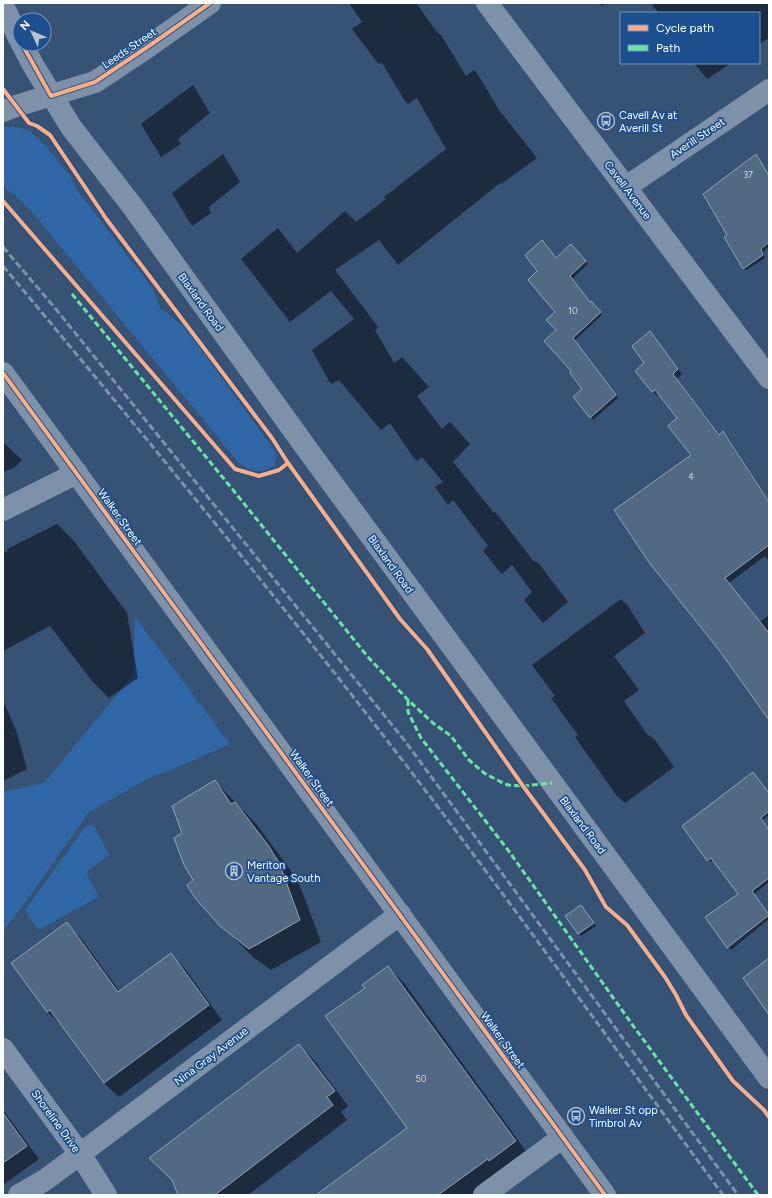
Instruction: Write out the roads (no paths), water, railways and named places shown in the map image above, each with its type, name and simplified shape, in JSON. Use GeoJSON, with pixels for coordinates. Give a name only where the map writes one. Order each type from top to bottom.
{"type":"FeatureCollection","features":[{"type":"Feature","properties":{"kind":"street","name":"Leeds Street"},"geometry":{"type":"LineString","coordinates":[[51,96],[95,82],[210,3]]}},
{"type":"Feature","properties":{"kind":"street","name":"Cavell Avenue"},"geometry":{"type":"LineString","coordinates":[[487,3],[769,378]]}},
{"type":"Feature","properties":{"kind":"street"},"geometry":{"type":"LineString","coordinates":[[3,6],[12,24]]}},
{"type":"Feature","properties":{"kind":"street","name":"Blaxland Road"},"geometry":{"type":"LineString","coordinates":[[26,52],[51,96],[72,127],[133,207],[307,449],[769,1078]]}},
{"type":"Feature","properties":{"kind":"street","name":"Averill Street"},"geometry":{"type":"LineString","coordinates":[[626,187],[769,90]]}},
{"type":"Feature","properties":{"kind":"street"},"geometry":{"type":"LineString","coordinates":[[3,111],[51,96]]}},
{"type":"Feature","properties":{"kind":"street","name":"Walker Street"},"geometry":{"type":"LineString","coordinates":[[3,373],[605,1195]]}},
{"type":"Feature","properties":{"kind":"street"},"geometry":{"type":"LineString","coordinates":[[3,510],[77,473]]}},
{"type":"Feature","properties":{"kind":"street","name":"Nina Gray Avenue"},"geometry":{"type":"LineString","coordinates":[[18,1195],[45,1180],[400,914]]}},
{"type":"Feature","properties":{"kind":"street","name":"Shoreline Drive"},"geometry":{"type":"LineString","coordinates":[[3,1049],[80,1154],[106,1195]]}},
{"type":"Feature","properties":{"kind":"street"},"geometry":{"type":"LineString","coordinates":[[484,1195],[563,1137]]}},
{"type":"Feature","properties":{"kind":"railway"},"geometry":{"type":"LineString","coordinates":[[3,247],[55,308],[405,741],[738,1195]]}},
{"type":"Feature","properties":{"kind":"railway"},"geometry":{"type":"LineString","coordinates":[[3,266],[201,506],[298,626],[393,748],[518,915],[723,1195]]}},
{"type":"Feature","properties":{"kind":"place","name":"Cavell Av at Averill St"},"geometry":{"type":"Point","coordinates":[606,121]}},
{"type":"Feature","properties":{"kind":"place","name":"Meriton Vantage South"},"geometry":{"type":"Point","coordinates":[234,871]}},
{"type":"Feature","properties":{"kind":"place","name":"Walker St opp Timbrol Av"},"geometry":{"type":"Point","coordinates":[576,1116]}}]}
